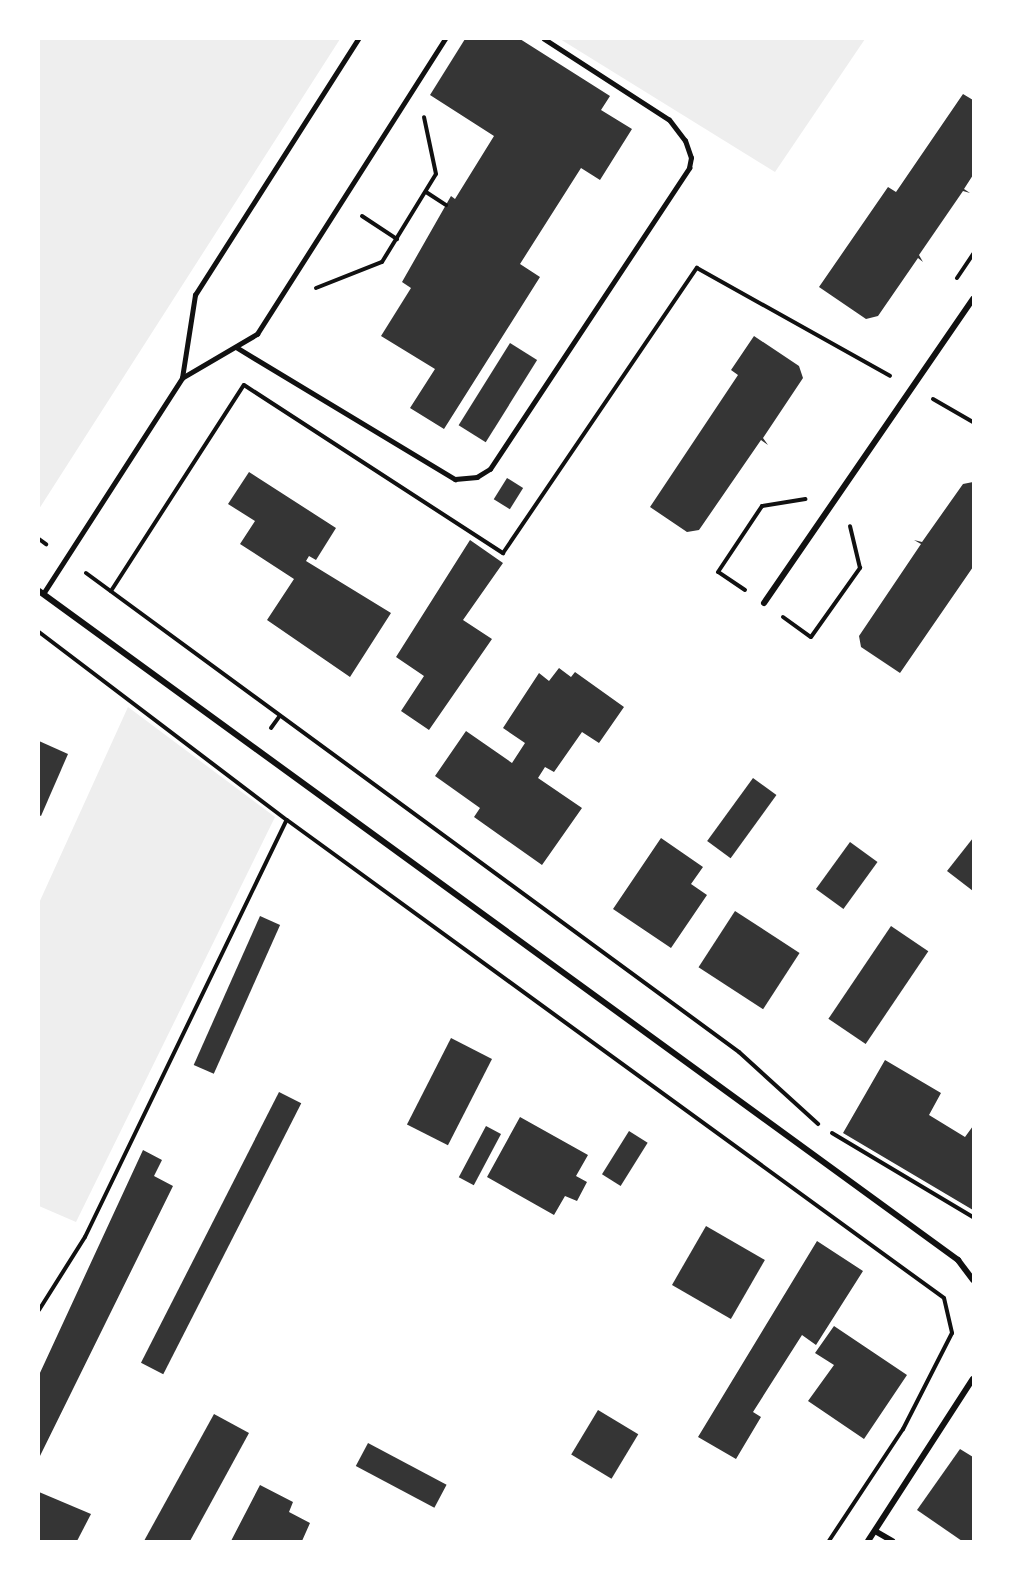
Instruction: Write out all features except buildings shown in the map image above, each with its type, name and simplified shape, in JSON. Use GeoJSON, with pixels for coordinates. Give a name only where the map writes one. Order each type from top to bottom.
{"type":"FeatureCollection","features":[{"type":"Feature","properties":{"kind":"street"},"geometry":{"type":"LineString","coordinates":[[764,603],[973,299]]}},
{"type":"Feature","properties":{"kind":"street"},"geometry":{"type":"LineString","coordinates":[[41,592],[958,1260],[973,1280]]}},
{"type":"Feature","properties":{"kind":"street"},"geometry":{"type":"LineString","coordinates":[[868,1541],[973,1379]]}},
{"type":"Feature","properties":{"kind":"street"},"geometry":{"type":"LineString","coordinates":[[875,1531],[892,1541]]}},
{"type":"Feature","properties":{"kind":"lane"},"geometry":{"type":"LineString","coordinates":[[41,592],[66,559],[182,378],[195,295],[358,39]]}},
{"type":"Feature","properties":{"kind":"lane"},"geometry":{"type":"LineString","coordinates":[[182,378],[257,334],[445,39]]}},
{"type":"Feature","properties":{"kind":"lane"},"geometry":{"type":"LineString","coordinates":[[236,347],[455,479],[477,477],[490,469],[689,168],[691,158],[686,141],[669,120],[544,39]]}},
{"type":"Feature","properties":{"kind":"path"},"geometry":{"type":"LineString","coordinates":[[307,292],[382,262],[436,174],[416,84]]}},
{"type":"Feature","properties":{"kind":"path"},"geometry":{"type":"LineString","coordinates":[[426,192],[446,206]]}},
{"type":"Feature","properties":{"kind":"path"},"geometry":{"type":"LineString","coordinates":[[340,203],[397,238]]}},
{"type":"Feature","properties":{"kind":"path"},"geometry":{"type":"LineString","coordinates":[[111,591],[244,385],[502,553],[698,268],[891,376],[884,386]]}},
{"type":"Feature","properties":{"kind":"path"},"geometry":{"type":"LineString","coordinates":[[260,396],[272,369]]}},
{"type":"Feature","properties":{"kind":"path"},"geometry":{"type":"LineString","coordinates":[[928,410],[941,391]]}},
{"type":"Feature","properties":{"kind":"path"},"geometry":{"type":"LineString","coordinates":[[807,499],[762,507],[718,572],[811,637],[860,568],[849,527],[855,517]]}},
{"type":"Feature","properties":{"kind":"path"},"geometry":{"type":"LineString","coordinates":[[39,539],[739,1052],[823,1128],[973,1216]]}},
{"type":"Feature","properties":{"kind":"path"},"geometry":{"type":"LineString","coordinates":[[39,632],[287,820],[944,1298],[952,1333],[903,1429],[830,1541]]}},
{"type":"Feature","properties":{"kind":"path"},"geometry":{"type":"LineString","coordinates":[[39,1310],[85,1237],[287,820]]}},
{"type":"Feature","properties":{"kind":"shaded area"},"geometry":{"type":"Polygon","coordinates":[[[39,39],[340,39],[39,509],[39,39]]]}},
{"type":"Feature","properties":{"kind":"shaded area"},"geometry":{"type":"Polygon","coordinates":[[[560,39],[865,39],[775,172],[560,39]]]}},
{"type":"Feature","properties":{"kind":"shaded area"},"geometry":{"type":"Polygon","coordinates":[[[128,707],[275,817],[76,1222],[39,1206],[39,903],[128,707]]]}}]}
